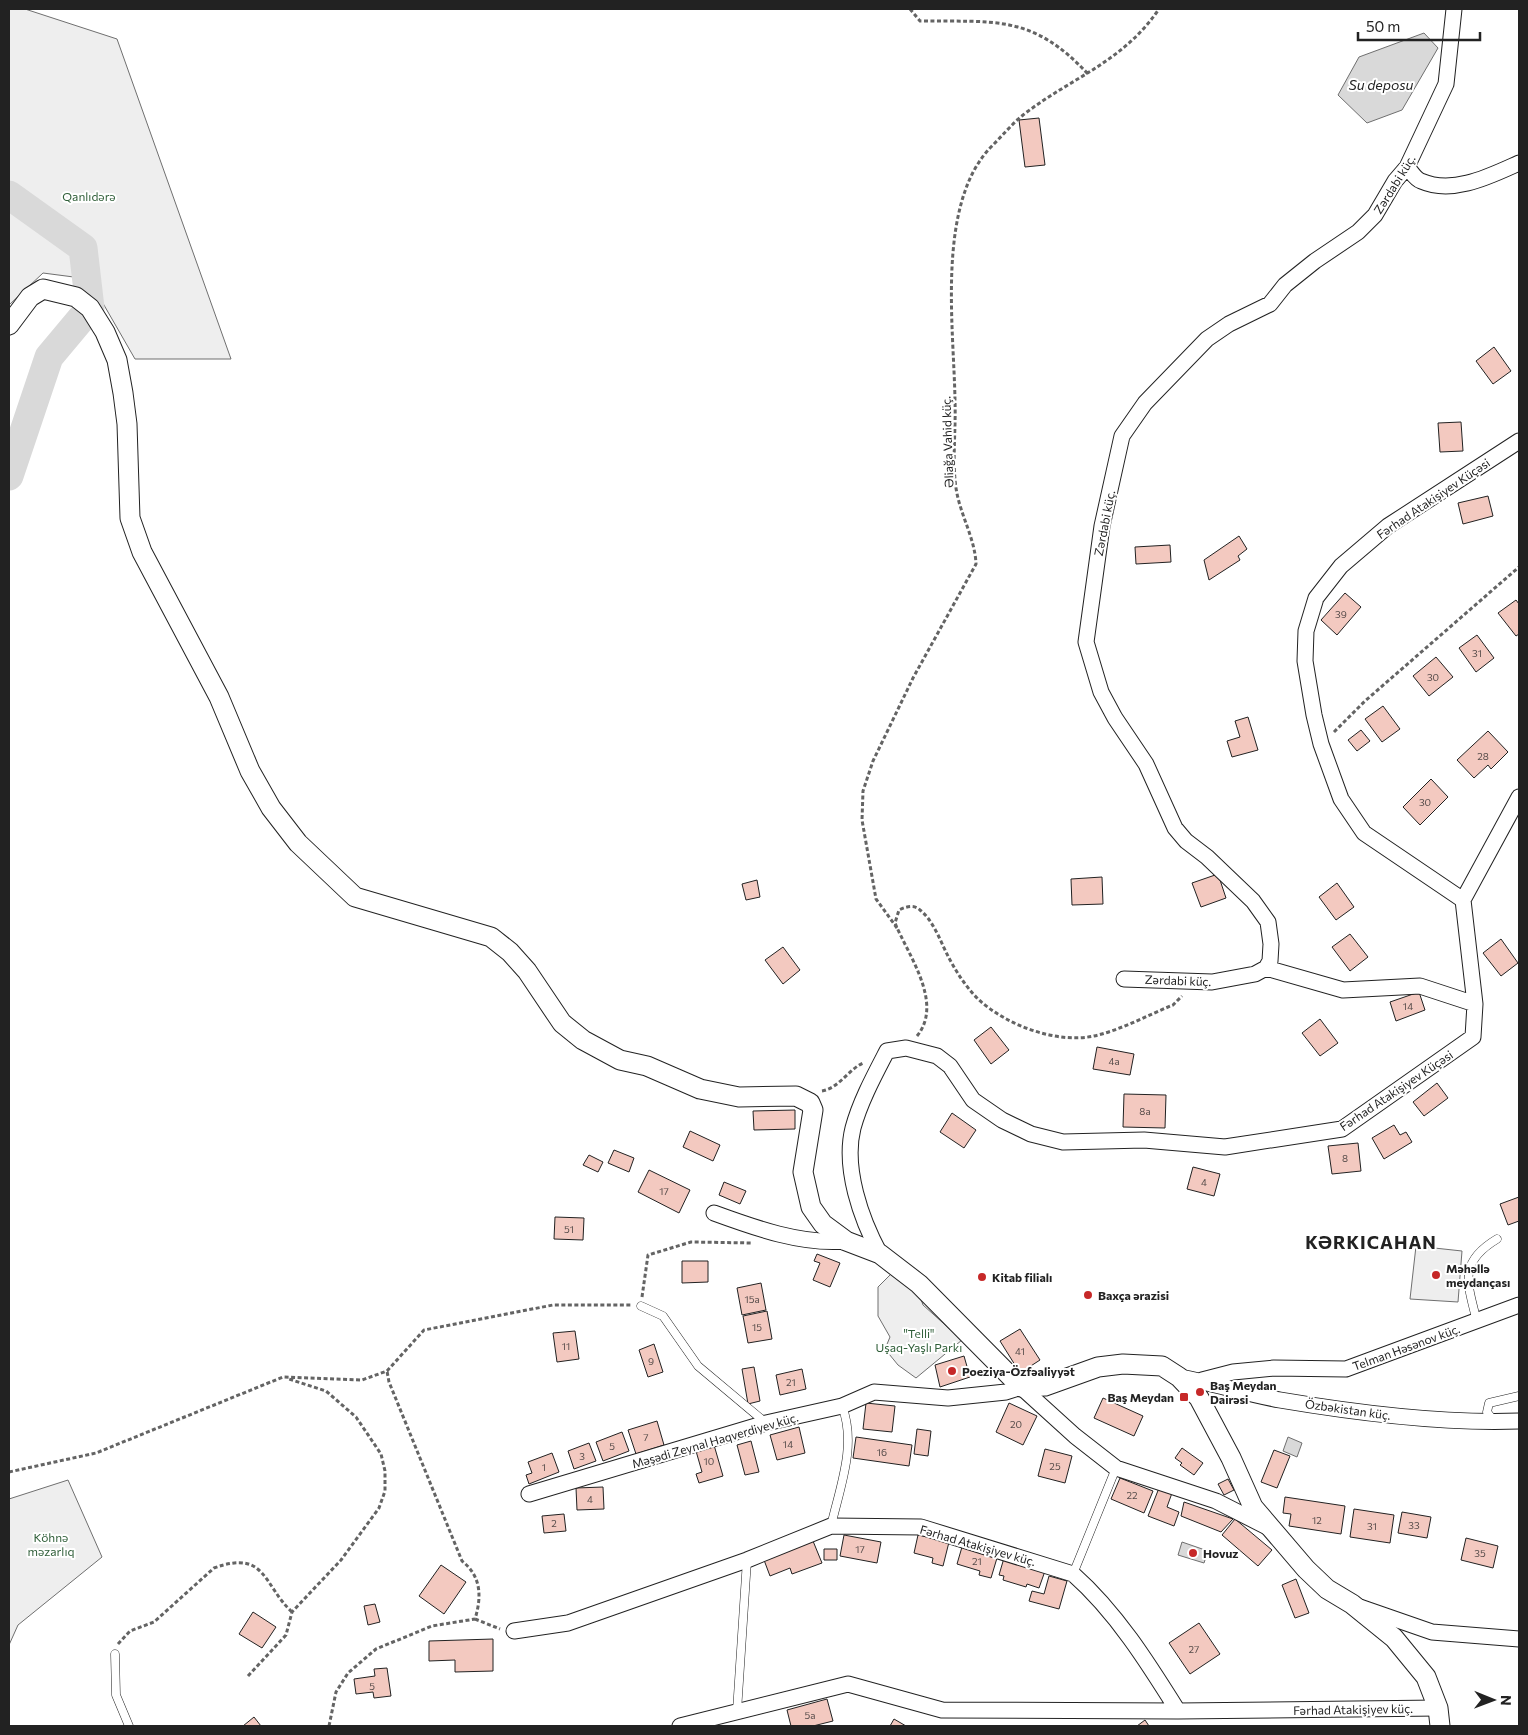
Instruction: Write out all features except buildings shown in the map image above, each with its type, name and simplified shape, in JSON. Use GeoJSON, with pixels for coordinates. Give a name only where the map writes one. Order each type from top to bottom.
{"type":"FeatureCollection","features":[{"type":"Feature","properties":{"kind":"street","name":"Zərdabi küç."},"geometry":{"type":"LineString","coordinates":[[1124,979],[1197,981],[1234,979],[1255,974],[1266,968],[1270,961],[1271,944],[1268,922],[1253,901],[1207,857],[1186,841],[1175,828],[1146,764],[1114,718],[1101,692],[1086,642],[1102,526],[1122,436],[1145,403],[1207,339],[1230,324],[1270,304],[1285,284],[1358,232],[1375,215],[1407,167],[1446,84],[1452,43],[1454,9]]}},
{"type":"Feature","properties":{"kind":"street"},"geometry":{"type":"LineString","coordinates":[[1407,167],[1419,181],[1449,186],[1479,180],[1519,164]]}},
{"type":"Feature","properties":{"kind":"street"},"geometry":{"type":"LineString","coordinates":[[9,325],[30,296],[43,290],[76,297],[90,308],[105,332],[117,360],[123,393],[127,424],[130,518],[142,552],[219,697],[250,771],[271,808],[298,844],[355,897],[490,937],[510,952],[527,971],[562,1023],[583,1040],[620,1060],[647,1066],[700,1089],[739,1097],[796,1096],[810,1102],[812,1110],[803,1172],[806,1192],[811,1207],[823,1224],[846,1241],[880,1254],[920,1284],[1021,1387],[1075,1436],[1116,1468],[1216,1501],[1275,1532]]}},
{"type":"Feature","properties":{"kind":"street","name":"Fərhad Atakişiyev Küçəsi"},"geometry":{"type":"LineString","coordinates":[[887,1051],[906,1048],[937,1056],[950,1066],[973,1100],[1002,1120],[1031,1134],[1063,1142],[1144,1140],[1225,1148],[1342,1129],[1473,1038],[1475,1004],[1463,900],[1364,833],[1341,799],[1321,744],[1305,661],[1306,631],[1316,598],[1342,566],[1388,526],[1519,441]]}},
{"type":"Feature","properties":{"kind":"street"},"geometry":{"type":"LineString","coordinates":[[1463,900],[1519,797]]}},
{"type":"Feature","properties":{"kind":"street"},"geometry":{"type":"LineString","coordinates":[[1266,968],[1342,990],[1420,986],[1475,1004]]}},
{"type":"Feature","properties":{"kind":"street"},"geometry":{"type":"LineString","coordinates":[[880,1254],[866,1228],[858,1202],[851,1156],[853,1130],[867,1092],[887,1051]]}},
{"type":"Feature","properties":{"kind":"street"},"geometry":{"type":"LineString","coordinates":[[714,1212],[764,1230],[828,1242],[846,1241]]}},
{"type":"Feature","properties":{"kind":"street","name":"Telman Həsənov küç."},"geometry":{"type":"LineString","coordinates":[[1201,1381],[1233,1372],[1266,1369],[1346,1369],[1519,1305]]}},
{"type":"Feature","properties":{"kind":"street"},"geometry":{"type":"LineString","coordinates":[[1021,1387],[1045,1386],[1098,1367],[1123,1364],[1162,1366],[1179,1377],[1198,1398],[1231,1458],[1253,1507],[1306,1570],[1327,1589],[1352,1604],[1394,1638],[1426,1677],[1439,1717]]}},
{"type":"Feature","properties":{"kind":"street","name":"Özbəkistan küç."},"geometry":{"type":"LineString","coordinates":[[1179,1377],[1279,1400],[1398,1416],[1519,1421]]}},
{"type":"Feature","properties":{"kind":"street","name":"Məşədi Zeynal Haqverdiyev küç."},"geometry":{"type":"LineString","coordinates":[[529,1494],[766,1424],[842,1406],[874,1392],[948,1398],[1006,1392],[1021,1387]]}},
{"type":"Feature","properties":{"kind":"street","name":"Fərhad Atakişiyev küç."},"geometry":{"type":"LineString","coordinates":[[514,1631],[568,1623],[747,1560],[831,1526],[922,1526],[1073,1574],[1091,1589],[1139,1651],[1178,1711]]}},
{"type":"Feature","properties":{"kind":"street"},"geometry":{"type":"LineString","coordinates":[[1352,1604],[1432,1632],[1519,1639]]}},
{"type":"Feature","properties":{"kind":"street","name":"Fərhad Atakişiyev küç."},"geometry":{"type":"LineString","coordinates":[[680,1726],[848,1684],[942,1710],[1178,1711],[1439,1717]]}},
{"type":"Feature","properties":{"kind":"lane"},"geometry":{"type":"LineString","coordinates":[[1477,1322],[1467,1279],[1471,1264],[1482,1248],[1497,1239]]}},
{"type":"Feature","properties":{"kind":"lane"},"geometry":{"type":"LineString","coordinates":[[641,1306],[662,1316],[698,1366],[766,1424]]}},
{"type":"Feature","properties":{"kind":"lane"},"geometry":{"type":"LineString","coordinates":[[1494,1421],[1488,1412],[1489,1403],[1519,1396]]}},
{"type":"Feature","properties":{"kind":"lane"},"geometry":{"type":"LineString","coordinates":[[831,1526],[848,1452],[848,1422],[842,1406]]}},
{"type":"Feature","properties":{"kind":"lane"},"geometry":{"type":"LineString","coordinates":[[1073,1574],[1116,1468]]}},
{"type":"Feature","properties":{"kind":"lane"},"geometry":{"type":"LineString","coordinates":[[737,1711],[747,1560]]}},
{"type":"Feature","properties":{"kind":"lane"},"geometry":{"type":"LineString","coordinates":[[116,1654],[116,1695],[129,1726]]}},
{"type":"Feature","properties":{"kind":"path"},"geometry":{"type":"LineString","coordinates":[[910,9],[920,20],[976,19],[1003,23],[1038,33],[1072,57],[1088,74]]}},
{"type":"Feature","properties":{"kind":"path","name":"Əliağa Vahid küç."},"geometry":{"type":"LineString","coordinates":[[906,1048],[923,1030],[926,1009],[924,987],[918,969],[897,928],[876,900],[862,820],[863,791],[874,761],[913,678],[976,564],[975,548],[964,520],[956,488],[955,400],[951,332],[954,240],[959,207],[968,180],[979,160],[1023,115],[1127,47],[1146,28],[1159,9]]}},
{"type":"Feature","properties":{"kind":"path"},"geometry":{"type":"LineString","coordinates":[[1321,744],[1365,702],[1519,567]]}},
{"type":"Feature","properties":{"kind":"path"},"geometry":{"type":"LineString","coordinates":[[897,928],[895,924],[899,910],[907,906],[919,908],[940,938],[961,980],[978,998],[995,1012],[1014,1023],[1059,1036],[1095,1036],[1119,1027],[1173,1005],[1197,981]]}},
{"type":"Feature","properties":{"kind":"path"},"geometry":{"type":"LineString","coordinates":[[796,1096],[828,1090],[856,1066],[887,1051]]}},
{"type":"Feature","properties":{"kind":"path"},"geometry":{"type":"LineString","coordinates":[[9,1472],[96,1453],[283,1377],[362,1380],[386,1371],[424,1330],[553,1305],[641,1306],[648,1255],[691,1242],[760,1242]]}},
{"type":"Feature","properties":{"kind":"path"},"geometry":{"type":"LineString","coordinates":[[386,1371],[388,1382],[462,1561],[472,1569],[479,1583],[479,1605],[475,1619]]}},
{"type":"Feature","properties":{"kind":"path"},"geometry":{"type":"LineString","coordinates":[[248,1676],[286,1635],[292,1612],[341,1560],[379,1508],[385,1491],[385,1471],[381,1454],[356,1417],[326,1391],[283,1377]]}},
{"type":"Feature","properties":{"kind":"path"},"geometry":{"type":"LineString","coordinates":[[116,1654],[118,1644],[130,1631],[154,1622],[214,1568],[224,1564],[251,1563],[260,1568],[284,1604],[292,1612]]}},
{"type":"Feature","properties":{"kind":"path"},"geometry":{"type":"LineString","coordinates":[[329,1726],[336,1692],[348,1673],[376,1649],[432,1626],[475,1619],[495,1628],[514,1631]]}},
{"type":"Feature","properties":{"kind":"green space","name":"Qanlıdərə"},"geometry":{"type":"Polygon","coordinates":[[[9,9],[25,9],[117,39],[231,359],[135,359],[89,279],[43,273],[9,305],[9,9]]]}},
{"type":"Feature","properties":{"kind":"green space","name":"Məhəllə meydançası"},"geometry":{"type":"Polygon","coordinates":[[[1416,1246],[1462,1251],[1458,1302],[1410,1299],[1416,1246]]]}},
{"type":"Feature","properties":{"kind":"green space","name":"\"Telli\" Uşaq-Yaşlı Parkı"},"geometry":{"type":"Polygon","coordinates":[[[892,1273],[918,1291],[923,1305],[962,1340],[916,1378],[898,1365],[885,1349],[890,1337],[878,1316],[878,1287],[892,1273]]]}},
{"type":"Feature","properties":{"kind":"green space","name":"Köhnə məzarlıq"},"geometry":{"type":"Polygon","coordinates":[[[68,1480],[102,1557],[18,1625],[9,1645],[9,1499],[68,1480]]]}},
{"type":"Feature","properties":{"kind":"water","name":"Su deposu"},"geometry":{"type":"Polygon","coordinates":[[[1424,33],[1438,48],[1402,110],[1367,123],[1338,95],[1359,57],[1424,33]]]}},
{"type":"Feature","properties":{"kind":"water"},"geometry":{"type":"Polygon","coordinates":[[[1288,1437],[1302,1443],[1297,1457],[1283,1451],[1288,1437]]]}},
{"type":"Feature","properties":{"kind":"water","name":"Hovuz"},"geometry":{"type":"Polygon","coordinates":[[[1182,1542],[1208,1551],[1204,1563],[1178,1555],[1182,1542]]]}},
{"type":"Feature","properties":{"kind":"waterway"},"geometry":{"type":"LineString","coordinates":[[9,195],[83,248],[90,308],[49,357],[9,476]]}},
{"type":"Feature","properties":{"kind":"place","name":"Məhəllə meydançası"},"geometry":{"type":"Point","coordinates":[1436,1275]}},
{"type":"Feature","properties":{"kind":"place","name":"Kitab filialı"},"geometry":{"type":"Point","coordinates":[982,1277]}},
{"type":"Feature","properties":{"kind":"place","name":"Baxça ərazisi"},"geometry":{"type":"Point","coordinates":[1088,1295]}},
{"type":"Feature","properties":{"kind":"place","name":"Poeziya-Özfəaliyyət"},"geometry":{"type":"Point","coordinates":[952,1371]}},
{"type":"Feature","properties":{"kind":"place","name":"Baş Meydan Dairəsi"},"geometry":{"type":"Point","coordinates":[1200,1392]}},
{"type":"Feature","properties":{"kind":"place","name":"Baş Meydan"},"geometry":{"type":"Point","coordinates":[1184,1397]}},
{"type":"Feature","properties":{"kind":"place","name":"Hovuz"},"geometry":{"type":"Point","coordinates":[1193,1553]}},
{"type":"Feature","properties":{"kind":"district","name":"KƏRKICAHAN"},"geometry":{"type":"Point","coordinates":[1371,1242]}}]}
